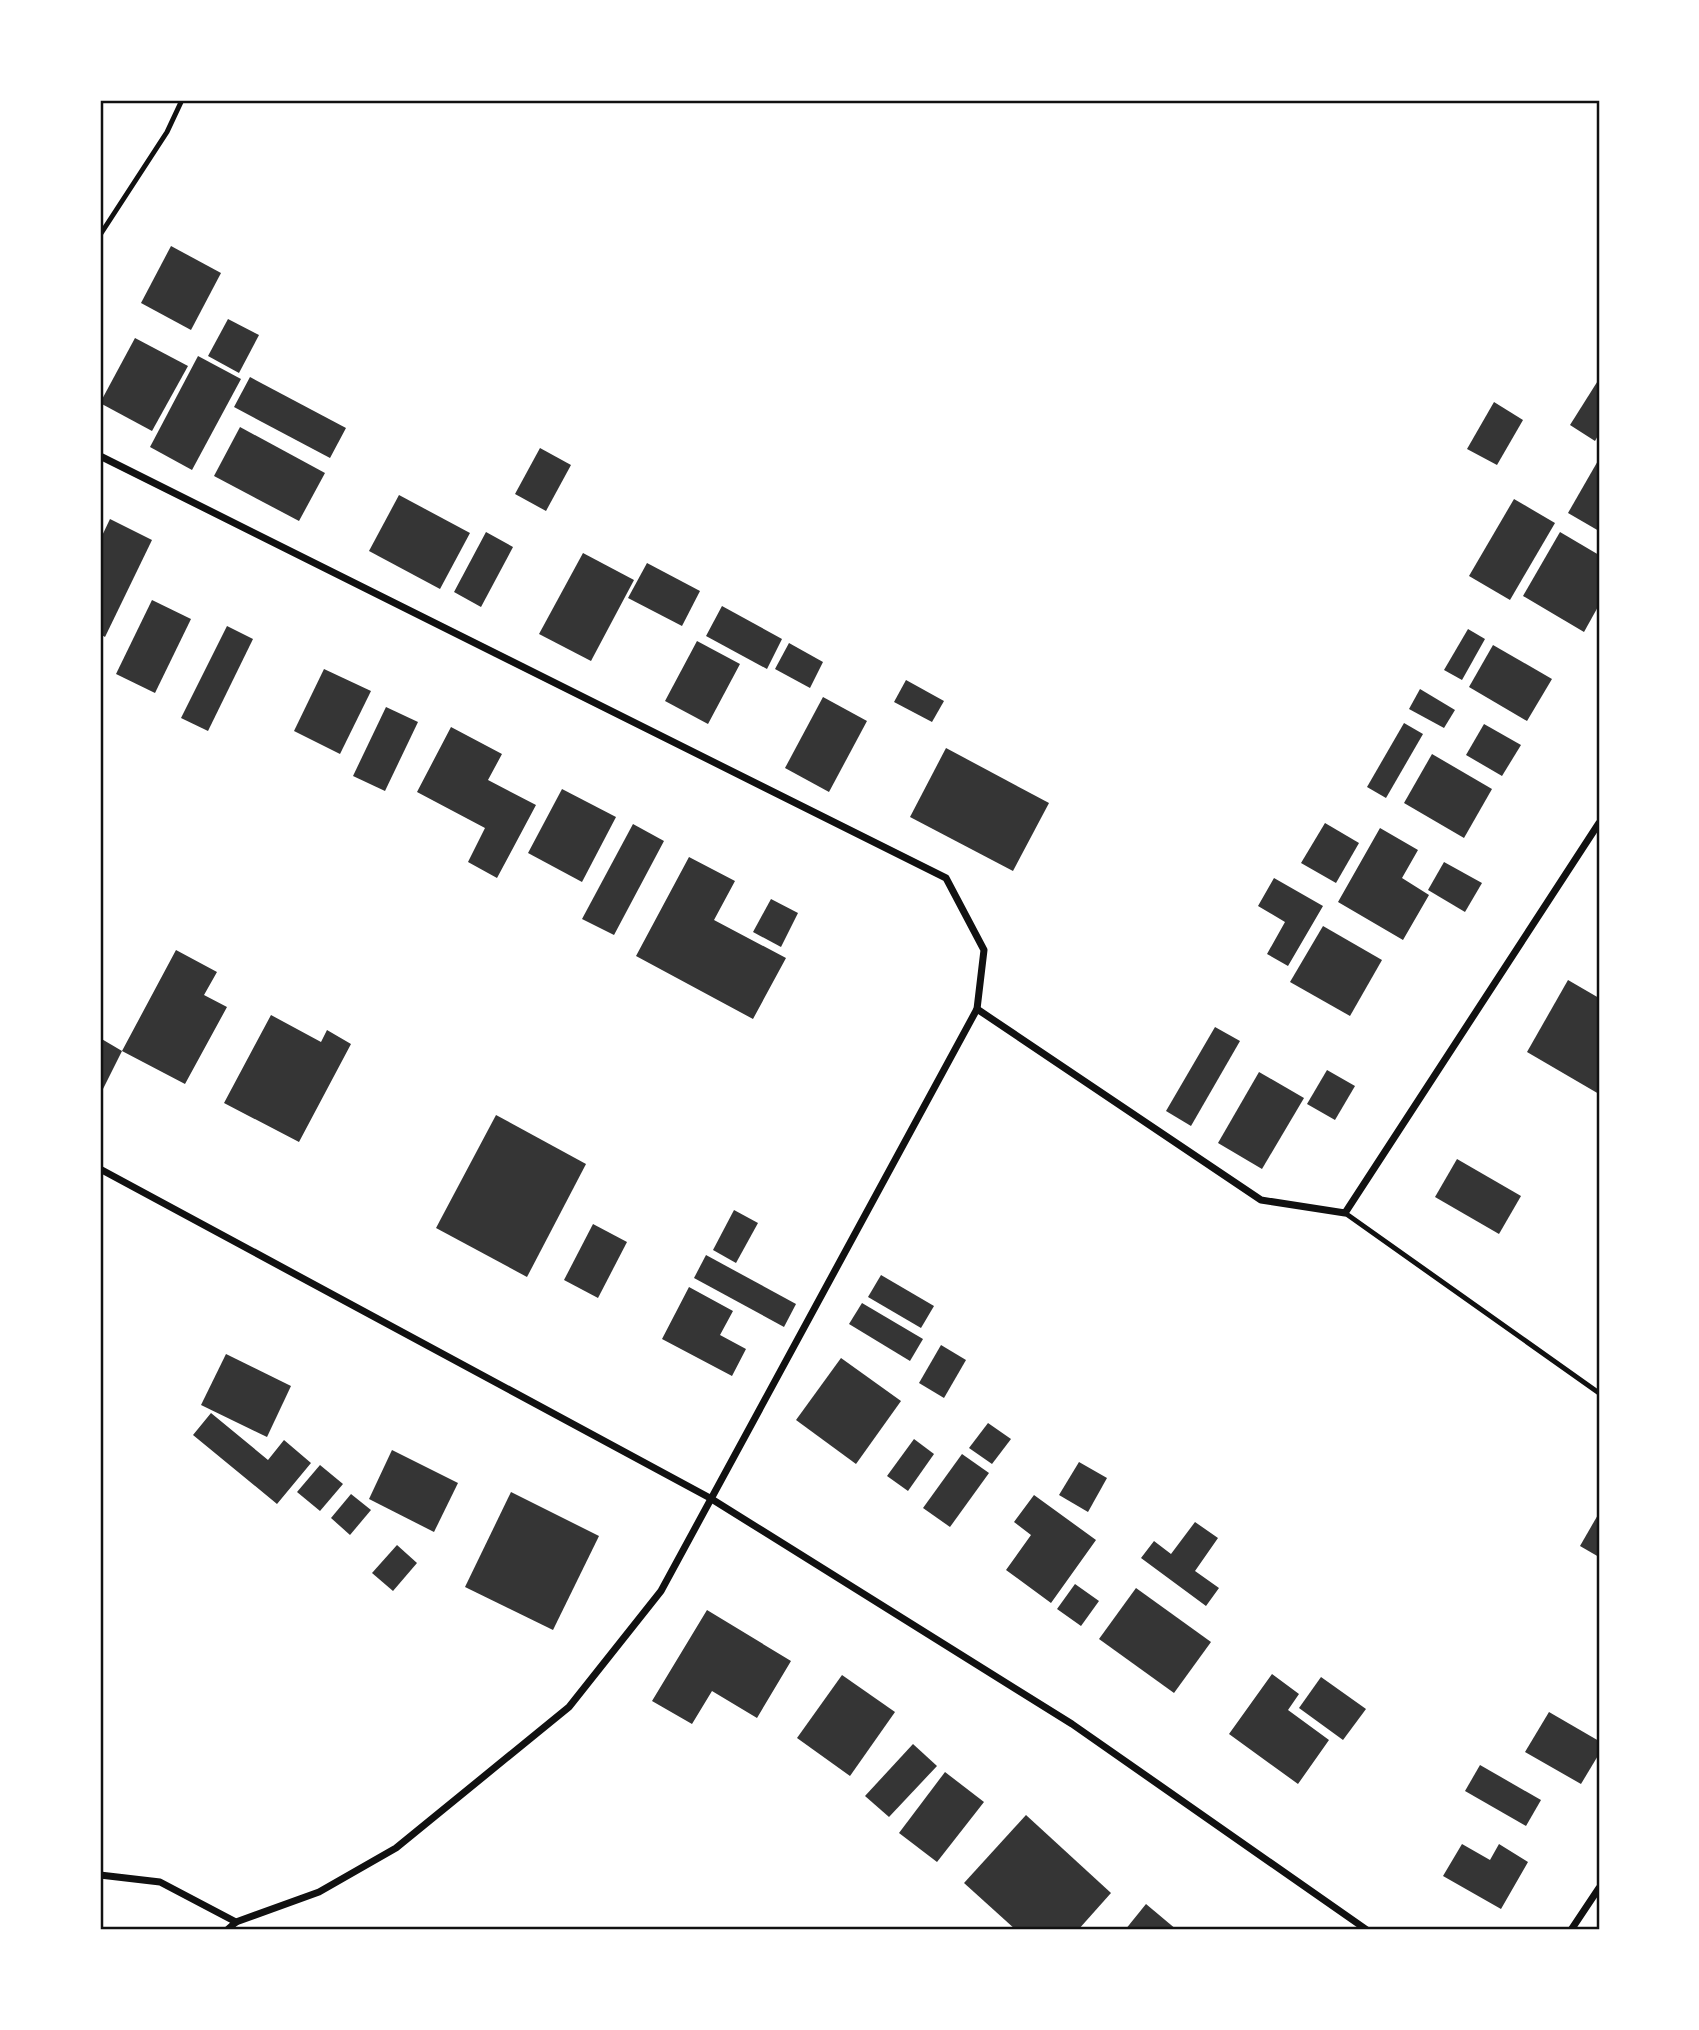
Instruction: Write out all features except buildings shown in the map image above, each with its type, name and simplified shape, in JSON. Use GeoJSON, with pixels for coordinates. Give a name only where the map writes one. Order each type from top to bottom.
{"type":"FeatureCollection","features":[{"type":"Feature","properties":{"kind":"street"},"geometry":{"type":"LineString","coordinates":[[100,456],[946,878],[984,950],[977,1009],[661,1591],[569,1707],[396,1848],[319,1892],[236,1923],[227,1930]]}},
{"type":"Feature","properties":{"kind":"street"},"geometry":{"type":"LineString","coordinates":[[977,1009],[1261,1200],[1345,1213],[1599,823]]}},
{"type":"Feature","properties":{"kind":"street"},"geometry":{"type":"LineString","coordinates":[[100,1169],[710,1498],[1072,1724],[1367,1930]]}},
{"type":"Feature","properties":{"kind":"street"},"geometry":{"type":"LineString","coordinates":[[100,1875],[160,1882],[236,1923]]}},
{"type":"Feature","properties":{"kind":"street"},"geometry":{"type":"LineString","coordinates":[[1571,1930],[1599,1888]]}},
{"type":"Feature","properties":{"kind":"lane"},"geometry":{"type":"LineString","coordinates":[[100,235],[167,132],[182,100]]}},
{"type":"Feature","properties":{"kind":"lane"},"geometry":{"type":"LineString","coordinates":[[1345,1213],[1599,1393]]}}]}
